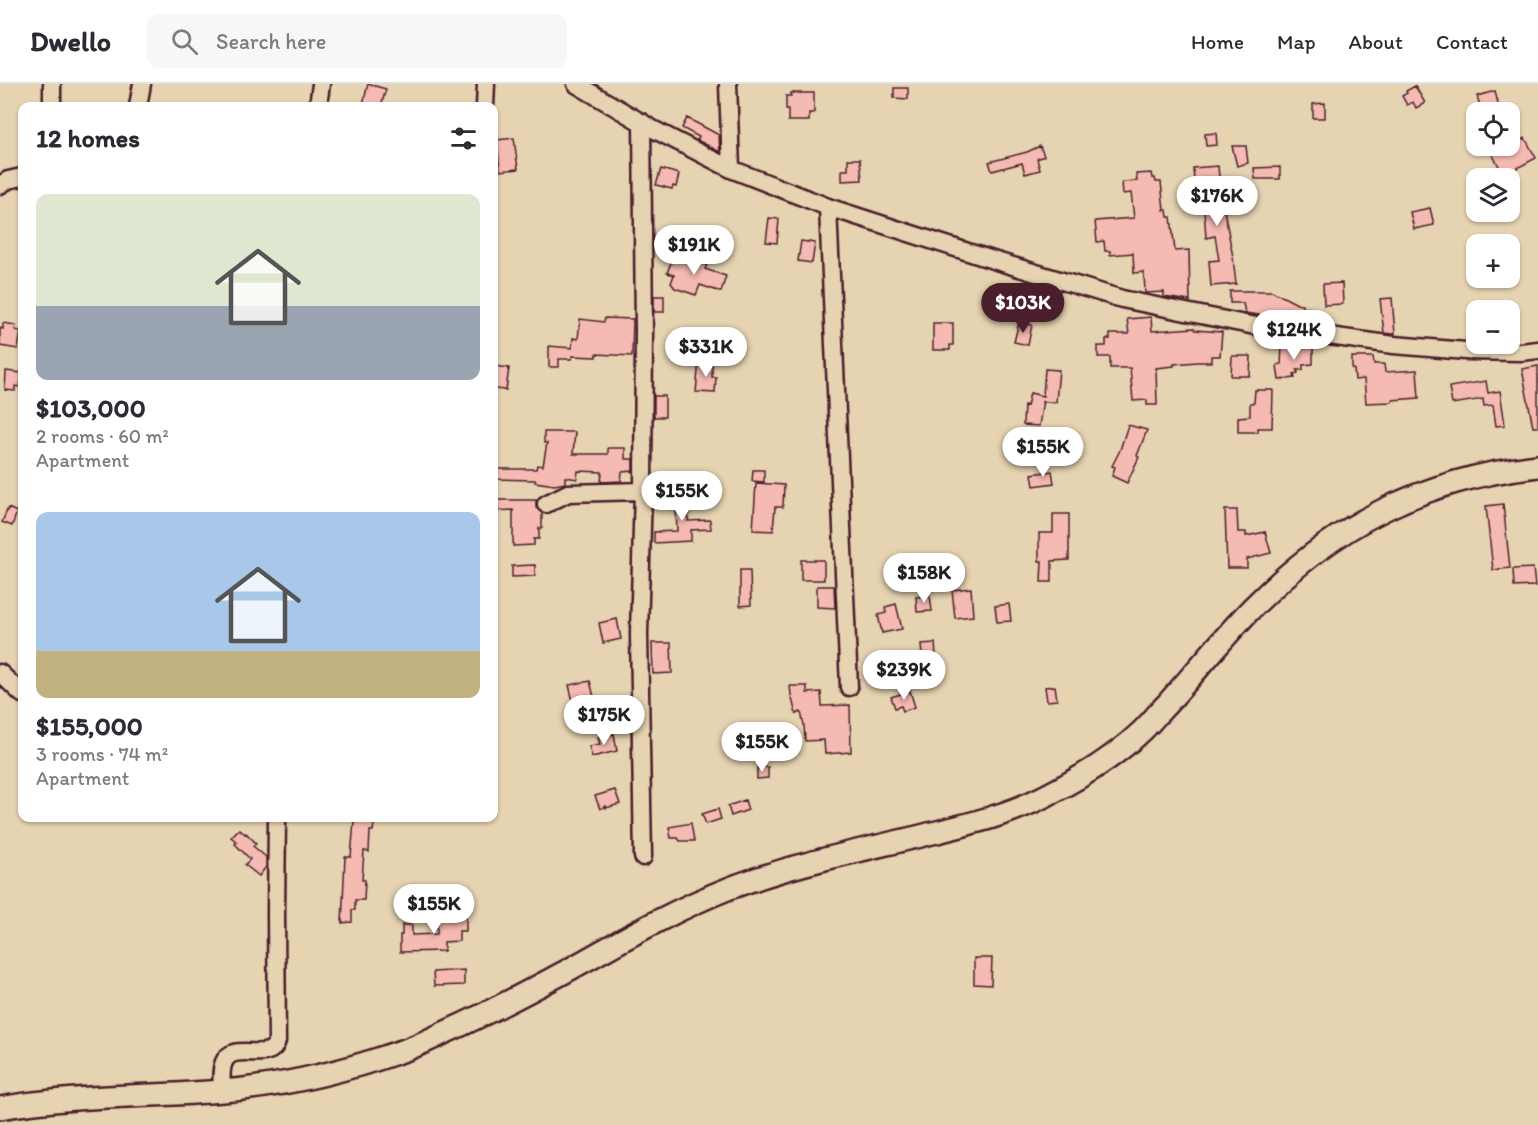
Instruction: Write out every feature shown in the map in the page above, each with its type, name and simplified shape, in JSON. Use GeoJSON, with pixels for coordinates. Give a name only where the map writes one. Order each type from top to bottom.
{"type":"FeatureCollection","features":[{"type":"Feature","properties":{"kind":"main road"},"geometry":{"type":"LineString","coordinates":[[0,1108],[26,1103],[222,1091],[279,1084],[330,1073],[402,1052],[481,1016],[678,910],[731,888],[790,868],[987,819],[1040,799],[1095,769],[1142,730],[1250,610],[1314,552],[1342,533],[1383,510],[1424,492],[1463,479],[1538,466]]}},
{"type":"Feature","properties":{"kind":"street"},"geometry":{"type":"LineString","coordinates":[[52,84],[52,102]]}},
{"type":"Feature","properties":{"kind":"street"},"geometry":{"type":"LineString","coordinates":[[139,102],[142,84]]}},
{"type":"Feature","properties":{"kind":"street"},"geometry":{"type":"LineString","coordinates":[[319,102],[321,84]]}},
{"type":"Feature","properties":{"kind":"street"},"geometry":{"type":"LineString","coordinates":[[485,102],[486,84]]}},
{"type":"Feature","properties":{"kind":"street"},"geometry":{"type":"LineString","coordinates":[[576,84],[731,169],[828,207],[1122,299],[1250,325],[1394,345],[1466,351],[1538,350]]}},
{"type":"Feature","properties":{"kind":"street"},"geometry":{"type":"LineString","coordinates":[[728,84],[731,169]]}},
{"type":"Feature","properties":{"kind":"street"},"geometry":{"type":"LineString","coordinates":[[642,122],[644,331],[639,634],[643,857]]}},
{"type":"Feature","properties":{"kind":"street"},"geometry":{"type":"LineString","coordinates":[[0,185],[18,178]]}},
{"type":"Feature","properties":{"kind":"street"},"geometry":{"type":"LineString","coordinates":[[828,207],[849,687]]}},
{"type":"Feature","properties":{"kind":"street"},"geometry":{"type":"LineString","coordinates":[[546,504],[568,493],[643,490]]}},
{"type":"Feature","properties":{"kind":"street"},"geometry":{"type":"LineString","coordinates":[[0,673],[18,690]]}},
{"type":"Feature","properties":{"kind":"street"},"geometry":{"type":"LineString","coordinates":[[222,1091],[222,1065],[225,1058],[231,1054],[265,1052],[276,1047],[278,822]]}},
{"type":"Feature","properties":{"kind":"building"},"geometry":{"type":"Polygon","coordinates":[[[368,84],[386,89],[382,102],[364,102],[368,84]]]}},
{"type":"Feature","properties":{"kind":"building"},"geometry":{"type":"Polygon","coordinates":[[[1415,86],[1425,103],[1416,108],[1413,102],[1407,105],[1402,96],[1415,86]]]}},
{"type":"Feature","properties":{"kind":"building"},"geometry":{"type":"Polygon","coordinates":[[[894,88],[908,88],[908,99],[894,98],[894,88]]]}},
{"type":"Feature","properties":{"kind":"building"},"geometry":{"type":"Polygon","coordinates":[[[1495,91],[1498,102],[1479,102],[1477,96],[1495,91]]]}},
{"type":"Feature","properties":{"kind":"building"},"geometry":{"type":"Polygon","coordinates":[[[791,93],[814,93],[814,113],[809,113],[809,121],[788,121],[786,96],[791,96],[791,93]]]}},
{"type":"Feature","properties":{"kind":"building"},"geometry":{"type":"Polygon","coordinates":[[[1325,103],[1325,118],[1313,118],[1313,104],[1325,103]]]}},
{"type":"Feature","properties":{"kind":"building"},"geometry":{"type":"Polygon","coordinates":[[[687,118],[719,135],[720,152],[697,140],[699,137],[682,128],[687,118]]]}},
{"type":"Feature","properties":{"kind":"building"},"geometry":{"type":"Polygon","coordinates":[[[1216,133],[1217,145],[1206,146],[1205,134],[1216,133]]]}},
{"type":"Feature","properties":{"kind":"building"},"geometry":{"type":"Polygon","coordinates":[[[514,138],[518,169],[500,171],[498,140],[514,138]]]}},
{"type":"Feature","properties":{"kind":"building"},"geometry":{"type":"Polygon","coordinates":[[[1525,138],[1536,158],[1517,168],[1500,168],[1493,156],[1520,156],[1520,141],[1525,138]]]}},
{"type":"Feature","properties":{"kind":"building"},"geometry":{"type":"Polygon","coordinates":[[[1040,146],[1044,156],[1037,159],[1040,170],[1025,174],[1022,163],[992,171],[989,162],[1027,152],[1040,146]]]}},
{"type":"Feature","properties":{"kind":"building"},"geometry":{"type":"Polygon","coordinates":[[[1232,146],[1246,146],[1248,163],[1237,166],[1232,146]]]}},
{"type":"Feature","properties":{"kind":"building"},"geometry":{"type":"Polygon","coordinates":[[[848,159],[860,159],[862,180],[842,181],[842,170],[848,170],[848,159]]]}},
{"type":"Feature","properties":{"kind":"building"},"geometry":{"type":"Polygon","coordinates":[[[1218,166],[1221,199],[1236,284],[1211,286],[1209,261],[1219,260],[1215,236],[1206,238],[1202,179],[1194,180],[1193,168],[1218,166]]]}},
{"type":"Feature","properties":{"kind":"building"},"geometry":{"type":"Polygon","coordinates":[[[1280,167],[1280,179],[1255,179],[1254,168],[1280,167]]]}},
{"type":"Feature","properties":{"kind":"building"},"geometry":{"type":"Polygon","coordinates":[[[661,169],[679,174],[676,187],[673,186],[672,189],[656,185],[661,169]]]}},
{"type":"Feature","properties":{"kind":"building"},"geometry":{"type":"Polygon","coordinates":[[[1151,173],[1156,182],[1161,182],[1164,210],[1167,210],[1168,217],[1171,217],[1175,251],[1189,250],[1190,301],[1164,297],[1164,292],[1145,293],[1144,272],[1134,273],[1133,253],[1110,255],[1110,251],[1105,251],[1104,241],[1097,242],[1095,221],[1134,218],[1131,193],[1123,194],[1122,182],[1137,181],[1136,174],[1151,173]]]}},
{"type":"Feature","properties":{"kind":"building"},"geometry":{"type":"Polygon","coordinates":[[[1430,208],[1434,225],[1414,229],[1410,212],[1430,208]]]}},
{"type":"Feature","properties":{"kind":"building"},"geometry":{"type":"Polygon","coordinates":[[[769,218],[779,219],[777,243],[766,242],[769,218]]]}},
{"type":"Feature","properties":{"kind":"building"},"geometry":{"type":"Polygon","coordinates":[[[801,241],[815,243],[812,263],[798,261],[801,241]]]}},
{"type":"Feature","properties":{"kind":"building"},"geometry":{"type":"Polygon","coordinates":[[[678,255],[707,265],[705,269],[726,276],[721,292],[700,285],[696,295],[675,288],[671,283],[674,275],[667,273],[672,260],[676,261],[678,255]]]}},
{"type":"Feature","properties":{"kind":"building"},"geometry":{"type":"Polygon","coordinates":[[[1342,283],[1343,304],[1324,305],[1323,284],[1342,283]]]}},
{"type":"Feature","properties":{"kind":"building"},"geometry":{"type":"Polygon","coordinates":[[[1230,291],[1272,291],[1302,305],[1302,308],[1310,308],[1311,322],[1245,313],[1243,303],[1230,303],[1230,291]]]}},
{"type":"Feature","properties":{"kind":"building"},"geometry":{"type":"Polygon","coordinates":[[[654,296],[664,296],[664,312],[654,312],[654,296]]]}},
{"type":"Feature","properties":{"kind":"building"},"geometry":{"type":"Polygon","coordinates":[[[1392,298],[1395,334],[1384,333],[1380,299],[1392,298]]]}},
{"type":"Feature","properties":{"kind":"building"},"geometry":{"type":"Polygon","coordinates":[[[1151,317],[1152,331],[1194,328],[1195,330],[1222,332],[1220,356],[1211,356],[1211,362],[1174,364],[1174,366],[1156,368],[1157,405],[1147,405],[1147,400],[1133,401],[1130,368],[1110,368],[1110,357],[1098,357],[1098,346],[1106,346],[1106,339],[1110,339],[1110,334],[1129,334],[1127,319],[1151,317]]]}},
{"type":"Feature","properties":{"kind":"building"},"geometry":{"type":"Polygon","coordinates":[[[605,318],[633,319],[632,356],[596,354],[596,357],[572,356],[572,359],[559,359],[559,367],[549,367],[549,346],[572,348],[573,338],[578,339],[580,319],[604,322],[605,318]]]}},
{"type":"Feature","properties":{"kind":"building"},"geometry":{"type":"Polygon","coordinates":[[[1019,322],[1032,325],[1028,345],[1014,342],[1019,322]]]}},
{"type":"Feature","properties":{"kind":"building"},"geometry":{"type":"Polygon","coordinates":[[[3,323],[16,325],[18,349],[0,346],[0,328],[3,329],[3,323]]]}},
{"type":"Feature","properties":{"kind":"building"},"geometry":{"type":"Polygon","coordinates":[[[933,323],[953,323],[953,345],[950,345],[950,350],[933,350],[933,323]]]}},
{"type":"Feature","properties":{"kind":"building"},"geometry":{"type":"Polygon","coordinates":[[[1282,346],[1313,348],[1313,364],[1303,365],[1303,370],[1297,370],[1298,373],[1294,374],[1295,378],[1279,380],[1277,365],[1281,364],[1282,346]]]}},
{"type":"Feature","properties":{"kind":"building"},"geometry":{"type":"Polygon","coordinates":[[[1232,356],[1251,356],[1250,376],[1231,376],[1232,356]]]}},
{"type":"Feature","properties":{"kind":"building"},"geometry":{"type":"Polygon","coordinates":[[[1352,357],[1373,357],[1374,364],[1384,364],[1385,372],[1417,370],[1419,398],[1366,403],[1364,379],[1355,380],[1352,357]]]}},
{"type":"Feature","properties":{"kind":"building"},"geometry":{"type":"Polygon","coordinates":[[[699,360],[712,360],[712,377],[716,377],[715,393],[696,392],[699,360]]]}},
{"type":"Feature","properties":{"kind":"building"},"geometry":{"type":"Polygon","coordinates":[[[1538,366],[1538,427],[1533,427],[1522,369],[1538,366]]]}},
{"type":"Feature","properties":{"kind":"building"},"geometry":{"type":"Polygon","coordinates":[[[498,367],[509,368],[506,390],[498,389],[498,367]]]}},
{"type":"Feature","properties":{"kind":"building"},"geometry":{"type":"Polygon","coordinates":[[[1045,369],[1059,370],[1056,402],[1043,402],[1039,426],[1023,425],[1024,405],[1027,406],[1030,393],[1043,396],[1045,369]]]}},
{"type":"Feature","properties":{"kind":"building"},"geometry":{"type":"Polygon","coordinates":[[[6,371],[18,372],[18,387],[15,386],[15,391],[5,390],[6,371]]]}},
{"type":"Feature","properties":{"kind":"building"},"geometry":{"type":"Polygon","coordinates":[[[1486,381],[1488,393],[1500,391],[1505,425],[1496,426],[1493,405],[1484,406],[1483,399],[1452,404],[1449,387],[1486,381]]]}},
{"type":"Feature","properties":{"kind":"building"},"geometry":{"type":"Polygon","coordinates":[[[1255,390],[1273,390],[1272,428],[1258,428],[1258,432],[1238,432],[1238,417],[1250,416],[1250,403],[1254,403],[1255,390]]]}},
{"type":"Feature","properties":{"kind":"building"},"geometry":{"type":"Polygon","coordinates":[[[654,396],[665,396],[665,417],[654,417],[654,396]]]}},
{"type":"Feature","properties":{"kind":"building"},"geometry":{"type":"Polygon","coordinates":[[[1128,425],[1147,430],[1137,456],[1139,457],[1127,483],[1112,476],[1115,467],[1112,466],[1128,425]]]}},
{"type":"Feature","properties":{"kind":"building"},"geometry":{"type":"Polygon","coordinates":[[[544,432],[575,432],[573,454],[608,454],[608,448],[625,448],[625,459],[633,459],[633,471],[622,472],[621,481],[601,482],[602,472],[578,471],[577,479],[565,477],[565,483],[555,485],[535,482],[535,480],[498,479],[498,469],[536,469],[537,465],[543,466],[547,443],[544,443],[544,432]]]}},
{"type":"Feature","properties":{"kind":"building"},"geometry":{"type":"Polygon","coordinates":[[[753,470],[764,470],[764,482],[752,481],[753,470]]]}},
{"type":"Feature","properties":{"kind":"building"},"geometry":{"type":"Polygon","coordinates":[[[1052,471],[1054,483],[1034,486],[1032,474],[1052,471]]]}},
{"type":"Feature","properties":{"kind":"building"},"geometry":{"type":"Polygon","coordinates":[[[756,483],[784,485],[783,507],[775,507],[773,531],[753,530],[756,483]]]}},
{"type":"Feature","properties":{"kind":"building"},"geometry":{"type":"Polygon","coordinates":[[[674,492],[691,493],[688,521],[710,520],[711,529],[691,530],[691,541],[654,543],[654,532],[677,531],[676,509],[672,509],[674,492]]]}},
{"type":"Feature","properties":{"kind":"building"},"geometry":{"type":"Polygon","coordinates":[[[498,500],[536,500],[536,508],[542,513],[542,528],[539,528],[539,539],[534,539],[534,545],[513,546],[513,510],[498,511],[498,500]]]}},
{"type":"Feature","properties":{"kind":"building"},"geometry":{"type":"Polygon","coordinates":[[[1503,504],[1510,568],[1493,570],[1486,506],[1503,504]]]}},
{"type":"Feature","properties":{"kind":"building"},"geometry":{"type":"Polygon","coordinates":[[[8,508],[17,512],[12,526],[2,522],[8,508]]]}},
{"type":"Feature","properties":{"kind":"building"},"geometry":{"type":"Polygon","coordinates":[[[1225,510],[1237,510],[1238,532],[1246,532],[1246,536],[1265,532],[1271,553],[1247,559],[1247,568],[1227,568],[1225,510]]]}},
{"type":"Feature","properties":{"kind":"building"},"geometry":{"type":"Polygon","coordinates":[[[1053,514],[1069,514],[1069,560],[1052,561],[1052,582],[1041,582],[1042,561],[1039,561],[1039,533],[1053,533],[1053,514]]]}},
{"type":"Feature","properties":{"kind":"building"},"geometry":{"type":"Polygon","coordinates":[[[801,560],[824,560],[824,580],[801,580],[801,560]]]}},
{"type":"Feature","properties":{"kind":"building"},"geometry":{"type":"Polygon","coordinates":[[[535,565],[535,576],[512,577],[512,566],[535,565]]]}},
{"type":"Feature","properties":{"kind":"building"},"geometry":{"type":"Polygon","coordinates":[[[1533,568],[1535,586],[1514,587],[1513,569],[1533,568]]]}},
{"type":"Feature","properties":{"kind":"building"},"geometry":{"type":"Polygon","coordinates":[[[740,570],[750,570],[751,605],[740,606],[740,570]]]}},
{"type":"Feature","properties":{"kind":"building"},"geometry":{"type":"Polygon","coordinates":[[[817,586],[834,586],[835,608],[817,607],[817,586]]]}},
{"type":"Feature","properties":{"kind":"building"},"geometry":{"type":"Polygon","coordinates":[[[971,588],[973,616],[955,618],[952,590],[971,588]]]}},
{"type":"Feature","properties":{"kind":"building"},"geometry":{"type":"Polygon","coordinates":[[[930,596],[932,611],[917,612],[916,597],[930,596]]]}},
{"type":"Feature","properties":{"kind":"building"},"geometry":{"type":"Polygon","coordinates":[[[896,604],[902,629],[882,633],[878,615],[886,613],[885,607],[896,604]]]}},
{"type":"Feature","properties":{"kind":"building"},"geometry":{"type":"Polygon","coordinates":[[[1009,604],[1011,621],[997,622],[995,606],[1009,604]]]}},
{"type":"Feature","properties":{"kind":"building"},"geometry":{"type":"Polygon","coordinates":[[[617,619],[621,639],[603,643],[599,623],[617,619]]]}},
{"type":"Feature","properties":{"kind":"building"},"geometry":{"type":"Polygon","coordinates":[[[652,643],[671,643],[672,673],[653,674],[652,643]]]}},
{"type":"Feature","properties":{"kind":"building"},"geometry":{"type":"Polygon","coordinates":[[[935,643],[936,656],[922,657],[921,644],[935,643]]]}},
{"type":"Feature","properties":{"kind":"building"},"geometry":{"type":"Polygon","coordinates":[[[590,681],[596,705],[614,698],[617,710],[579,717],[569,685],[590,681]]]}},
{"type":"Feature","properties":{"kind":"building"},"geometry":{"type":"Polygon","coordinates":[[[790,686],[807,686],[807,693],[821,692],[822,706],[850,705],[851,752],[825,754],[824,740],[805,741],[801,712],[796,714],[790,686]]]}},
{"type":"Feature","properties":{"kind":"building"},"geometry":{"type":"Polygon","coordinates":[[[1055,686],[1057,700],[1047,701],[1045,687],[1055,686]]]}},
{"type":"Feature","properties":{"kind":"building"},"geometry":{"type":"Polygon","coordinates":[[[910,691],[915,707],[903,711],[901,706],[895,708],[891,697],[910,691]]]}},
{"type":"Feature","properties":{"kind":"building"},"geometry":{"type":"Polygon","coordinates":[[[614,734],[617,751],[592,757],[589,746],[600,744],[598,737],[614,734]]]}},
{"type":"Feature","properties":{"kind":"building"},"geometry":{"type":"Polygon","coordinates":[[[768,767],[768,778],[757,779],[757,768],[768,767]]]}},
{"type":"Feature","properties":{"kind":"building"},"geometry":{"type":"Polygon","coordinates":[[[615,790],[620,804],[600,809],[595,796],[615,790]]]}},
{"type":"Feature","properties":{"kind":"building"},"geometry":{"type":"Polygon","coordinates":[[[745,800],[748,810],[731,816],[728,806],[745,800]]]}},
{"type":"Feature","properties":{"kind":"building"},"geometry":{"type":"Polygon","coordinates":[[[718,809],[721,819],[706,824],[702,814],[718,809]]]}},
{"type":"Feature","properties":{"kind":"building"},"geometry":{"type":"Polygon","coordinates":[[[354,822],[374,822],[373,831],[370,831],[369,852],[364,851],[362,880],[365,880],[364,900],[355,900],[352,922],[342,923],[345,857],[351,857],[354,822]]]}},
{"type":"Feature","properties":{"kind":"building"},"geometry":{"type":"Polygon","coordinates":[[[691,823],[694,841],[680,841],[678,838],[671,838],[669,827],[691,823]]]}},
{"type":"Feature","properties":{"kind":"building"},"geometry":{"type":"Polygon","coordinates":[[[239,829],[256,843],[253,846],[266,857],[266,867],[259,876],[245,865],[250,859],[231,837],[239,829]]]}},
{"type":"Feature","properties":{"kind":"building"},"geometry":{"type":"Polygon","coordinates":[[[437,914],[466,914],[466,931],[459,931],[459,941],[444,942],[444,951],[400,952],[402,925],[412,925],[412,935],[437,934],[437,914]]]}},
{"type":"Feature","properties":{"kind":"building"},"geometry":{"type":"Polygon","coordinates":[[[974,958],[992,958],[991,985],[974,984],[974,958]]]}},
{"type":"Feature","properties":{"kind":"building"},"geometry":{"type":"Polygon","coordinates":[[[464,970],[464,985],[434,986],[433,972],[464,970]]]}}]}
